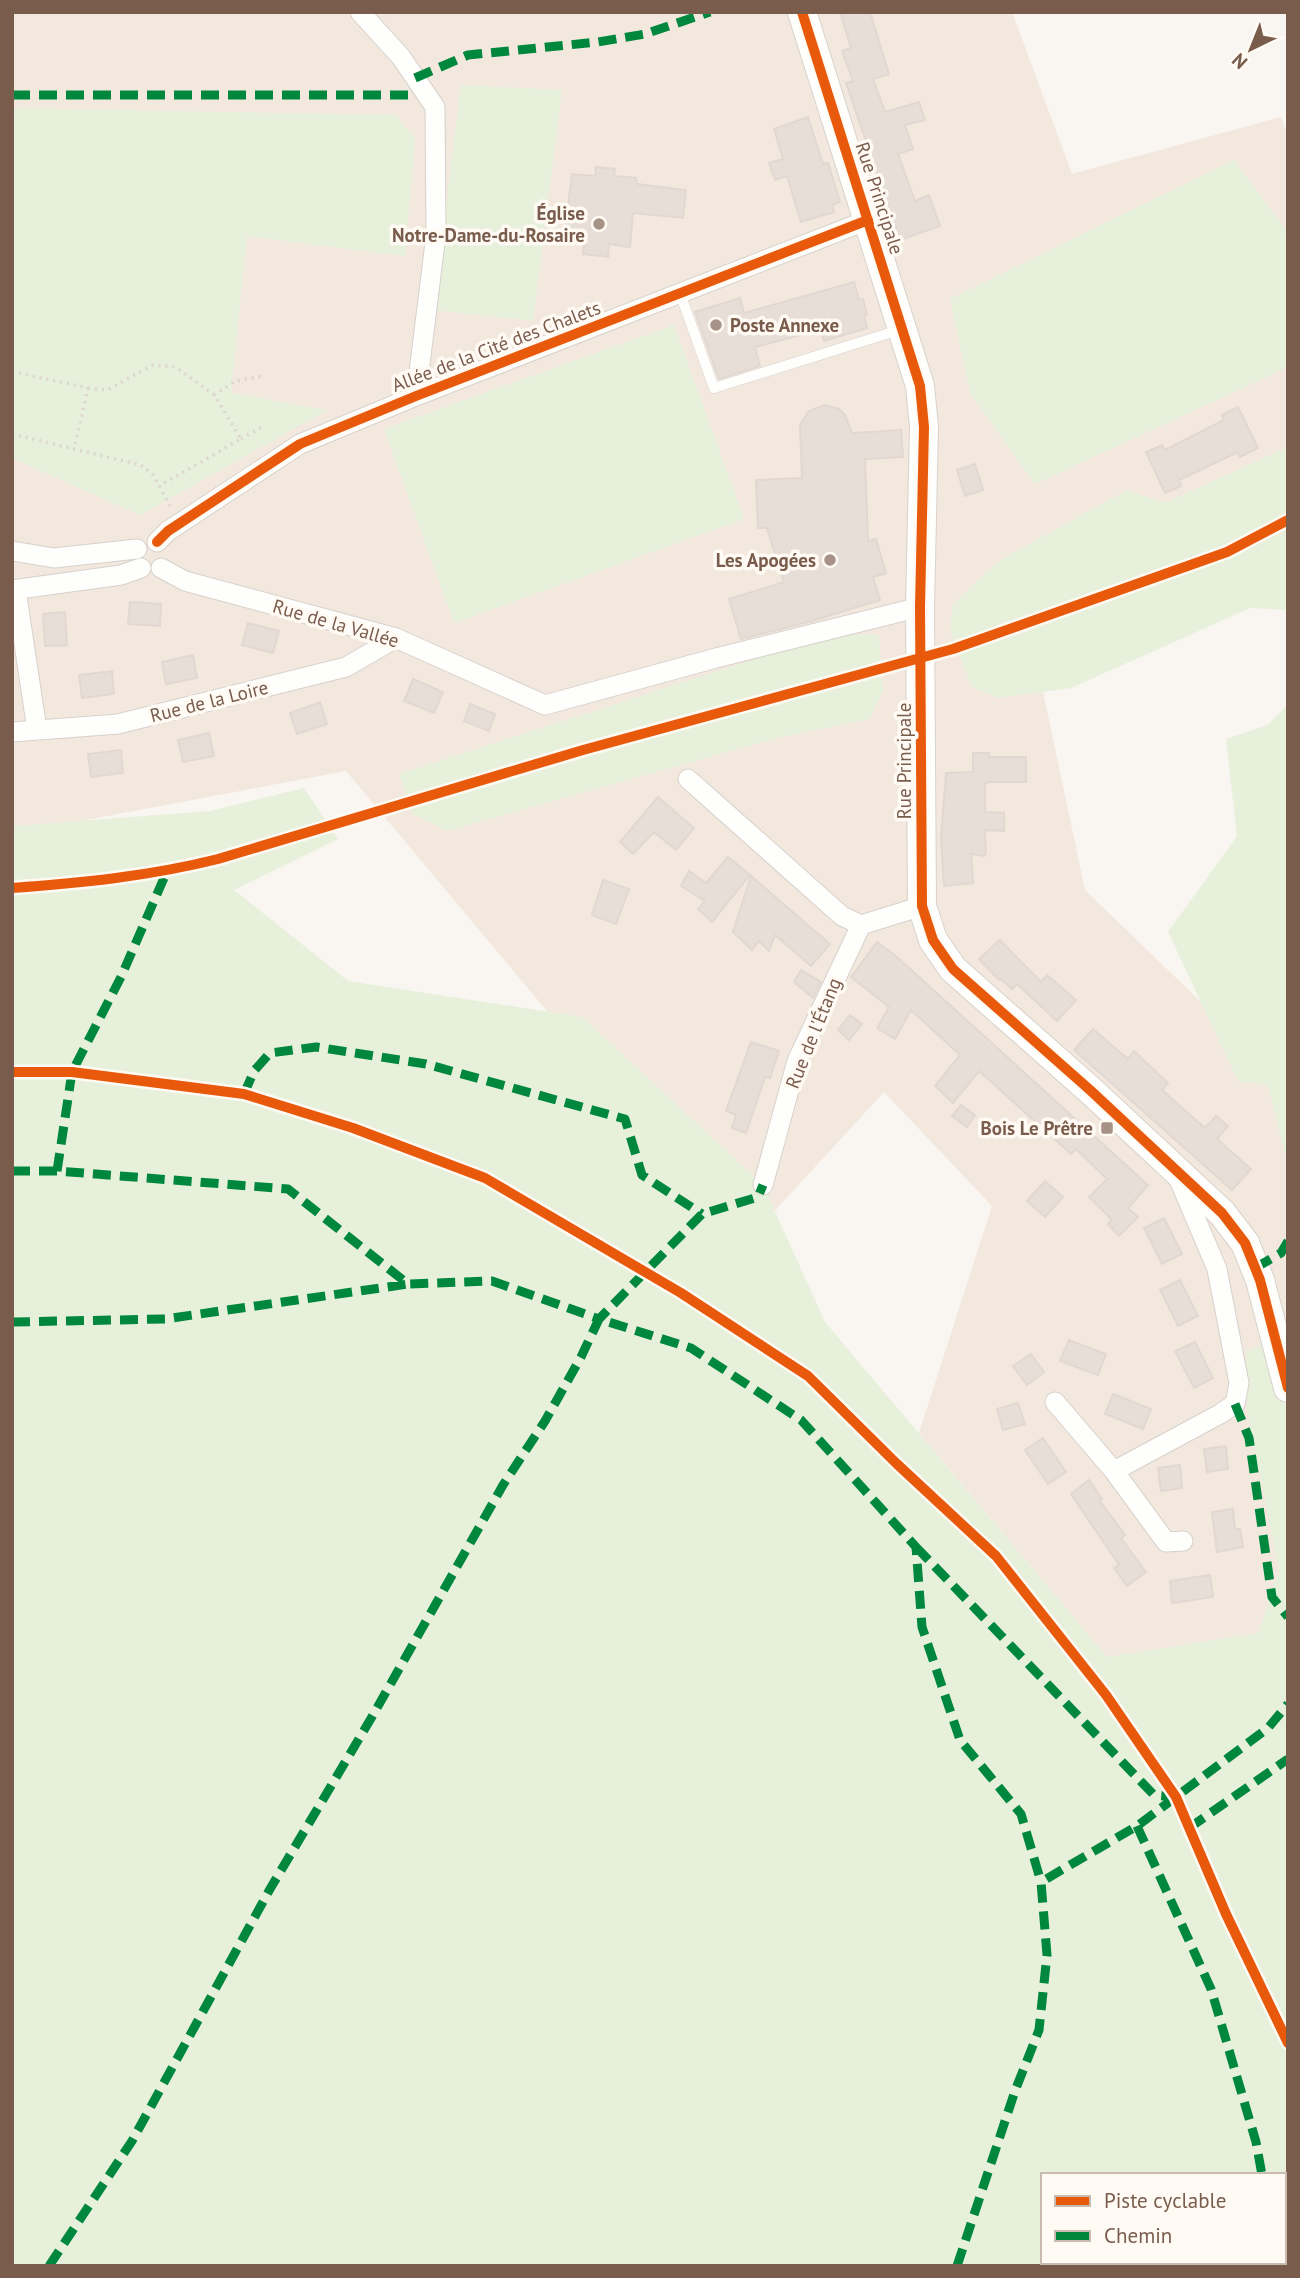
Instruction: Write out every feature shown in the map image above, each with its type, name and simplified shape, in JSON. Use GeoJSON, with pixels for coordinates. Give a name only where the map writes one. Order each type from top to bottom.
{"type":"FeatureCollection","features":[{"type":"Feature","properties":{"kind":"main road","name":"Rue Principale"},"geometry":{"type":"LineString","coordinates":[[802,12],[920,386],[924,427],[920,607],[922,906],[933,940],[953,969],[1090,1090],[1222,1213],[1245,1243],[1260,1280],[1288,1388]]}},
{"type":"Feature","properties":{"kind":"street"},"geometry":{"type":"LineString","coordinates":[[360,12],[401,57],[421,95],[435,107],[436,235],[416,396]]}},
{"type":"Feature","properties":{"kind":"street","name":"Allée de la Cité des Chalets"},"geometry":{"type":"LineString","coordinates":[[157,542],[179,524],[300,444],[868,220]]}},
{"type":"Feature","properties":{"kind":"street","name":"Rue de la Vallée"},"geometry":{"type":"LineString","coordinates":[[139,558],[145,542],[157,542]]}},
{"type":"Feature","properties":{"kind":"street"},"geometry":{"type":"LineString","coordinates":[[157,542],[166,551],[161,568]]}},
{"type":"Feature","properties":{"kind":"street","name":"Rue de la Vallée"},"geometry":{"type":"LineString","coordinates":[[12,551],[54,558],[139,558],[151,572],[161,568],[185,581],[396,638],[545,705],[716,658],[920,607]]}},
{"type":"Feature","properties":{"kind":"street"},"geometry":{"type":"LineString","coordinates":[[37,730],[14,590],[121,575],[139,558]]}},
{"type":"Feature","properties":{"kind":"street","name":"Rue de la Loire"},"geometry":{"type":"LineString","coordinates":[[12,732],[118,724],[346,667],[396,638]]}},
{"type":"Feature","properties":{"kind":"street"},"geometry":{"type":"LineString","coordinates":[[688,779],[842,916],[861,925],[922,906]]}},
{"type":"Feature","properties":{"kind":"street","name":"Rue de l'Étang"},"geometry":{"type":"LineString","coordinates":[[764,1185],[797,1062],[861,925]]}},
{"type":"Feature","properties":{"kind":"street"},"geometry":{"type":"LineString","coordinates":[[1114,1471],[1235,1404],[1239,1383],[1217,1269],[1175,1171]]}},
{"type":"Feature","properties":{"kind":"street"},"geometry":{"type":"LineString","coordinates":[[1055,1402],[1114,1471],[1166,1542],[1183,1541]]}},
{"type":"Feature","properties":{"kind":"lane"},"geometry":{"type":"LineString","coordinates":[[680,293],[714,388],[903,329]]}},
{"type":"Feature","properties":{"kind":"path"},"geometry":{"type":"LineString","coordinates":[[19,373],[107,390],[153,365],[176,367],[214,395],[241,439]]}},
{"type":"Feature","properties":{"kind":"path"},"geometry":{"type":"LineString","coordinates":[[214,395],[235,381],[263,376]]}},
{"type":"Feature","properties":{"kind":"path"},"geometry":{"type":"LineString","coordinates":[[74,449],[88,388]]}},
{"type":"Feature","properties":{"kind":"path"},"geometry":{"type":"LineString","coordinates":[[159,486],[264,426]]}},
{"type":"Feature","properties":{"kind":"path"},"geometry":{"type":"LineString","coordinates":[[12,434],[141,465],[153,475],[179,524]]}},
{"type":"Feature","properties":{"kind":"shaded area"},"geometry":{"type":"Polygon","coordinates":[[[12,12],[1012,12],[1072,174],[1281,117],[1288,137],[1288,463],[1019,578],[1085,890],[1288,1086],[1288,1655],[1259,1634],[1107,1657],[919,1433],[992,1206],[884,1092],[743,1245],[346,771],[12,834],[12,12]]]}},
{"type":"Feature","properties":{"kind":"green space"},"geometry":{"type":"Polygon","coordinates":[[[461,85],[562,90],[533,321],[433,310],[461,85]]]}},
{"type":"Feature","properties":{"kind":"green space"},"geometry":{"type":"Polygon","coordinates":[[[12,108],[395,115],[415,138],[405,256],[247,236],[231,393],[328,410],[140,515],[12,458],[12,108]]]}},
{"type":"Feature","properties":{"kind":"green space"},"geometry":{"type":"Polygon","coordinates":[[[1234,160],[1288,233],[1288,367],[1035,484],[970,393],[950,299],[1234,160]]]}},
{"type":"Feature","properties":{"kind":"green space"},"geometry":{"type":"Polygon","coordinates":[[[674,325],[744,519],[454,623],[384,429],[674,325]]]}},
{"type":"Feature","properties":{"kind":"green space"},"geometry":{"type":"Polygon","coordinates":[[[1288,447],[1288,610],[1250,608],[1071,688],[998,698],[972,687],[950,631],[953,604],[999,561],[1127,490],[1165,503],[1288,447]]]}},
{"type":"Feature","properties":{"kind":"green space"},"geometry":{"type":"Polygon","coordinates":[[[832,634],[879,635],[883,690],[869,719],[773,739],[447,831],[413,814],[399,774],[832,634]]]}},
{"type":"Feature","properties":{"kind":"green space"},"geometry":{"type":"Polygon","coordinates":[[[1288,704],[1288,1192],[1287,1163],[1268,1085],[1238,1081],[1168,932],[1237,836],[1226,739],[1268,725],[1288,704]]]}},
{"type":"Feature","properties":{"kind":"green space"},"geometry":{"type":"Polygon","coordinates":[[[304,788],[338,839],[234,890],[348,981],[582,1017],[763,1185],[825,1322],[1107,1657],[1259,1633],[1279,1570],[1247,1410],[1246,1351],[1288,1336],[1288,2266],[12,2266],[12,826],[210,811],[304,788]]]}},
{"type":"Feature","properties":{"kind":"building"},"geometry":{"type":"Polygon","coordinates":[[[840,12],[870,12],[889,74],[873,79],[885,112],[919,102],[925,120],[905,125],[913,149],[898,154],[915,201],[929,195],[940,226],[900,240],[846,83],[853,81],[842,51],[851,48],[840,12]]]}},
{"type":"Feature","properties":{"kind":"building"},"geometry":{"type":"Polygon","coordinates":[[[808,117],[823,164],[828,163],[840,202],[832,205],[834,212],[801,222],[787,176],[775,180],[769,163],[783,159],[774,129],[808,117]]]}},
{"type":"Feature","properties":{"kind":"building","name":"Église Notre-Dame-du-Rosaire"},"geometry":{"type":"Polygon","coordinates":[[[596,167],[615,169],[614,176],[636,178],[637,184],[686,190],[683,218],[633,213],[630,247],[609,244],[608,257],[583,254],[584,241],[564,239],[572,174],[595,176],[596,167]]]}},
{"type":"Feature","properties":{"kind":"building"},"geometry":{"type":"Polygon","coordinates":[[[854,282],[859,300],[863,299],[867,328],[824,341],[820,330],[755,347],[760,366],[719,379],[695,312],[740,298],[744,313],[854,282]]]}},
{"type":"Feature","properties":{"kind":"building","name":"Les Apogées"},"geometry":{"type":"Polygon","coordinates":[[[824,405],[839,409],[845,415],[852,433],[901,430],[903,457],[865,459],[868,541],[876,539],[886,573],[873,577],[880,600],[741,639],[729,599],[784,582],[767,528],[758,528],[756,480],[802,478],[800,425],[809,411],[824,405]]]}},
{"type":"Feature","properties":{"kind":"building"},"geometry":{"type":"Polygon","coordinates":[[[1238,407],[1258,448],[1240,457],[1238,452],[1179,480],[1181,486],[1165,493],[1146,452],[1162,445],[1165,450],[1224,420],[1222,415],[1238,407]]]}},
{"type":"Feature","properties":{"kind":"building"},"geometry":{"type":"Polygon","coordinates":[[[975,464],[983,490],[965,496],[957,470],[975,464]]]}},
{"type":"Feature","properties":{"kind":"building"},"geometry":{"type":"Polygon","coordinates":[[[130,602],[161,604],[160,626],[128,624],[130,602]]]}},
{"type":"Feature","properties":{"kind":"building"},"geometry":{"type":"Polygon","coordinates":[[[65,612],[67,645],[45,646],[43,614],[65,612]]]}},
{"type":"Feature","properties":{"kind":"building"},"geometry":{"type":"Polygon","coordinates":[[[248,623],[279,631],[273,653],[242,645],[248,623]]]}},
{"type":"Feature","properties":{"kind":"building"},"geometry":{"type":"Polygon","coordinates":[[[193,655],[197,678],[166,684],[162,662],[193,655]]]}},
{"type":"Feature","properties":{"kind":"building"},"geometry":{"type":"Polygon","coordinates":[[[112,671],[114,694],[82,698],[79,675],[112,671]]]}},
{"type":"Feature","properties":{"kind":"building"},"geometry":{"type":"Polygon","coordinates":[[[413,679],[443,692],[434,713],[404,701],[413,679]]]}},
{"type":"Feature","properties":{"kind":"building"},"geometry":{"type":"Polygon","coordinates":[[[320,702],[327,724],[297,734],[290,713],[320,702]]]}},
{"type":"Feature","properties":{"kind":"building"},"geometry":{"type":"Polygon","coordinates":[[[470,704],[495,714],[489,731],[464,721],[470,704]]]}},
{"type":"Feature","properties":{"kind":"building"},"geometry":{"type":"Polygon","coordinates":[[[209,733],[214,756],[183,762],[178,740],[209,733]]]}},
{"type":"Feature","properties":{"kind":"building"},"geometry":{"type":"Polygon","coordinates":[[[121,750],[123,773],[91,777],[88,754],[121,750]]]}},
{"type":"Feature","properties":{"kind":"building"},"geometry":{"type":"Polygon","coordinates":[[[973,753],[989,753],[989,757],[1026,757],[1026,782],[985,784],[985,812],[1004,813],[1004,831],[985,830],[986,853],[984,856],[971,854],[973,883],[944,886],[941,837],[946,773],[973,772],[973,753]]]}},
{"type":"Feature","properties":{"kind":"building"},"geometry":{"type":"Polygon","coordinates":[[[658,797],[694,828],[676,850],[654,832],[633,854],[620,842],[658,797]]]}},
{"type":"Feature","properties":{"kind":"building"},"geometry":{"type":"Polygon","coordinates":[[[728,857],[750,875],[712,922],[698,909],[705,901],[681,886],[689,871],[706,883],[728,857]]]}},
{"type":"Feature","properties":{"kind":"building"},"geometry":{"type":"Polygon","coordinates":[[[751,876],[830,944],[811,966],[775,935],[769,951],[759,941],[752,950],[733,932],[751,876]]]}},
{"type":"Feature","properties":{"kind":"building"},"geometry":{"type":"Polygon","coordinates":[[[603,880],[629,889],[616,924],[592,915],[603,880]]]}},
{"type":"Feature","properties":{"kind":"building"},"geometry":{"type":"Polygon","coordinates":[[[1000,940],[1041,982],[1047,975],[1076,1000],[1057,1021],[1017,984],[1012,989],[979,959],[1000,940]]]}},
{"type":"Feature","properties":{"kind":"building"},"geometry":{"type":"Polygon","coordinates":[[[877,942],[897,957],[1148,1185],[1128,1208],[1138,1217],[1119,1236],[1108,1224],[1112,1220],[1089,1197],[1107,1179],[1076,1149],[1071,1154],[979,1071],[953,1103],[935,1086],[960,1055],[911,1010],[895,1039],[877,1028],[889,1007],[851,977],[877,942]]]}},
{"type":"Feature","properties":{"kind":"building"},"geometry":{"type":"Polygon","coordinates":[[[801,970],[821,982],[813,998],[794,982],[801,970]]]}},
{"type":"Feature","properties":{"kind":"building"},"geometry":{"type":"Polygon","coordinates":[[[850,1015],[862,1024],[849,1040],[838,1030],[850,1015]]]}},
{"type":"Feature","properties":{"kind":"building"},"geometry":{"type":"Polygon","coordinates":[[[1093,1029],[1128,1059],[1134,1051],[1168,1083],[1162,1090],[1205,1128],[1216,1116],[1228,1126],[1217,1139],[1251,1169],[1232,1190],[1074,1050],[1093,1029]]]}},
{"type":"Feature","properties":{"kind":"building"},"geometry":{"type":"Polygon","coordinates":[[[751,1042],[779,1051],[770,1078],[765,1077],[746,1133],[732,1128],[736,1115],[726,1111],[751,1042]]]}},
{"type":"Feature","properties":{"kind":"building"},"geometry":{"type":"Polygon","coordinates":[[[961,1105],[975,1115],[967,1127],[952,1116],[961,1105]]]}},
{"type":"Feature","properties":{"kind":"building"},"geometry":{"type":"Polygon","coordinates":[[[1045,1181],[1063,1197],[1045,1217],[1027,1201],[1045,1181]]]}},
{"type":"Feature","properties":{"kind":"building"},"geometry":{"type":"Polygon","coordinates":[[[1164,1218],[1182,1254],[1162,1264],[1144,1228],[1164,1218]]]}},
{"type":"Feature","properties":{"kind":"building"},"geometry":{"type":"Polygon","coordinates":[[[1180,1280],[1198,1316],[1178,1326],[1160,1290],[1180,1280]]]}},
{"type":"Feature","properties":{"kind":"building"},"geometry":{"type":"Polygon","coordinates":[[[1069,1340],[1106,1354],[1098,1375],[1060,1361],[1069,1340]]]}},
{"type":"Feature","properties":{"kind":"building"},"geometry":{"type":"Polygon","coordinates":[[[1195,1342],[1213,1378],[1194,1388],[1175,1351],[1195,1342]]]}},
{"type":"Feature","properties":{"kind":"building"},"geometry":{"type":"Polygon","coordinates":[[[1031,1354],[1044,1372],[1027,1385],[1013,1366],[1031,1354]]]}},
{"type":"Feature","properties":{"kind":"building"},"geometry":{"type":"Polygon","coordinates":[[[1113,1394],[1151,1409],[1143,1429],[1105,1414],[1113,1394]]]}},
{"type":"Feature","properties":{"kind":"building"},"geometry":{"type":"Polygon","coordinates":[[[1018,1403],[1025,1424],[1003,1430],[997,1409],[1018,1403]]]}},
{"type":"Feature","properties":{"kind":"building"},"geometry":{"type":"Polygon","coordinates":[[[1043,1438],[1066,1472],[1048,1484],[1025,1450],[1043,1438]]]}},
{"type":"Feature","properties":{"kind":"building"},"geometry":{"type":"Polygon","coordinates":[[[1226,1446],[1228,1469],[1207,1472],[1204,1449],[1226,1446]]]}},
{"type":"Feature","properties":{"kind":"building"},"geometry":{"type":"Polygon","coordinates":[[[1180,1465],[1182,1488],[1161,1491],[1158,1468],[1180,1465]]]}},
{"type":"Feature","properties":{"kind":"building"},"geometry":{"type":"Polygon","coordinates":[[[1089,1480],[1102,1499],[1100,1501],[1125,1535],[1121,1538],[1146,1572],[1127,1586],[1114,1568],[1119,1565],[1071,1494],[1089,1480]]]}},
{"type":"Feature","properties":{"kind":"building"},"geometry":{"type":"Polygon","coordinates":[[[1233,1509],[1235,1529],[1240,1529],[1243,1547],[1217,1552],[1212,1512],[1233,1509]]]}},
{"type":"Feature","properties":{"kind":"building"},"geometry":{"type":"Polygon","coordinates":[[[1210,1575],[1213,1597],[1172,1603],[1170,1581],[1210,1575]]]}},
{"type":"Feature","properties":{"kind":"marked path"},"geometry":{"type":"LineString","coordinates":[[415,78],[468,55],[598,42],[645,34],[710,12]]}},
{"type":"Feature","properties":{"kind":"marked path"},"geometry":{"type":"LineString","coordinates":[[12,95],[416,95]]}},
{"type":"Feature","properties":{"kind":"marked path"},"geometry":{"type":"LineString","coordinates":[[57,1171],[72,1072],[121,977],[167,871]]}},
{"type":"Feature","properties":{"kind":"marked path"},"geometry":{"type":"LineString","coordinates":[[244,1094],[254,1071],[270,1053],[316,1047],[426,1064],[625,1119],[642,1175],[702,1214]]}},
{"type":"Feature","properties":{"kind":"marked path"},"geometry":{"type":"LineString","coordinates":[[12,1171],[57,1171],[288,1189],[408,1284],[492,1281],[599,1319],[702,1214],[758,1197],[763,1185]]}},
{"type":"Feature","properties":{"kind":"marked path"},"geometry":{"type":"LineString","coordinates":[[1255,1268],[1281,1253],[1288,1241]]}},
{"type":"Feature","properties":{"kind":"marked path"},"geometry":{"type":"LineString","coordinates":[[12,1322],[165,1319],[408,1284]]}},
{"type":"Feature","properties":{"kind":"marked path"},"geometry":{"type":"LineString","coordinates":[[49,2266],[132,2141],[270,1889],[373,1715],[503,1485],[545,1421],[599,1319],[691,1348],[801,1420],[916,1547],[922,1627],[960,1740],[1021,1814],[1041,1882]]}},
{"type":"Feature","properties":{"kind":"marked path"},"geometry":{"type":"LineString","coordinates":[[1235,1404],[1249,1438],[1272,1597],[1288,1617]]}},
{"type":"Feature","properties":{"kind":"marked path"},"geometry":{"type":"LineString","coordinates":[[916,1547],[1154,1795],[1176,1797]]}},
{"type":"Feature","properties":{"kind":"marked path"},"geometry":{"type":"LineString","coordinates":[[957,2266],[1015,2091],[1039,2030],[1047,1955],[1041,1882],[1137,1826],[1268,1728],[1288,1704]]}},
{"type":"Feature","properties":{"kind":"marked path"},"geometry":{"type":"LineString","coordinates":[[1189,1828],[1288,1759]]}},
{"type":"Feature","properties":{"kind":"marked path"},"geometry":{"type":"LineString","coordinates":[[1137,1826],[1211,1989],[1256,2142],[1262,2173]]}},
{"type":"Feature","properties":{"kind":"cycle path"},"geometry":{"type":"LineString","coordinates":[[802,12],[920,386],[924,427],[920,607],[922,906],[933,940],[953,969],[1090,1090],[1222,1213],[1245,1243],[1260,1280],[1288,1388]]}},
{"type":"Feature","properties":{"kind":"cycle path"},"geometry":{"type":"LineString","coordinates":[[157,542],[168,531],[300,444],[868,220]]}},
{"type":"Feature","properties":{"kind":"cycle path"},"geometry":{"type":"LineString","coordinates":[[12,888],[116,878],[218,859],[583,750],[953,649],[1227,552],[1288,520]]}},
{"type":"Feature","properties":{"kind":"cycle path"},"geometry":{"type":"LineString","coordinates":[[12,1072],[72,1072],[244,1094],[353,1128],[485,1178],[681,1293],[808,1376],[996,1556],[1106,1695],[1176,1797],[1226,1914],[1288,2043]]}},
{"type":"Feature","properties":{"kind":"place","name":"Église Notre-Dame-du-Rosaire"},"geometry":{"type":"Point","coordinates":[599,224]}},
{"type":"Feature","properties":{"kind":"place","name":"Poste Annexe"},"geometry":{"type":"Point","coordinates":[716,325]}},
{"type":"Feature","properties":{"kind":"place","name":"Les Apogées"},"geometry":{"type":"Point","coordinates":[830,560]}},
{"type":"Feature","properties":{"kind":"place","name":"Bois Le Prêtre"},"geometry":{"type":"Point","coordinates":[1107,1128]}}]}
